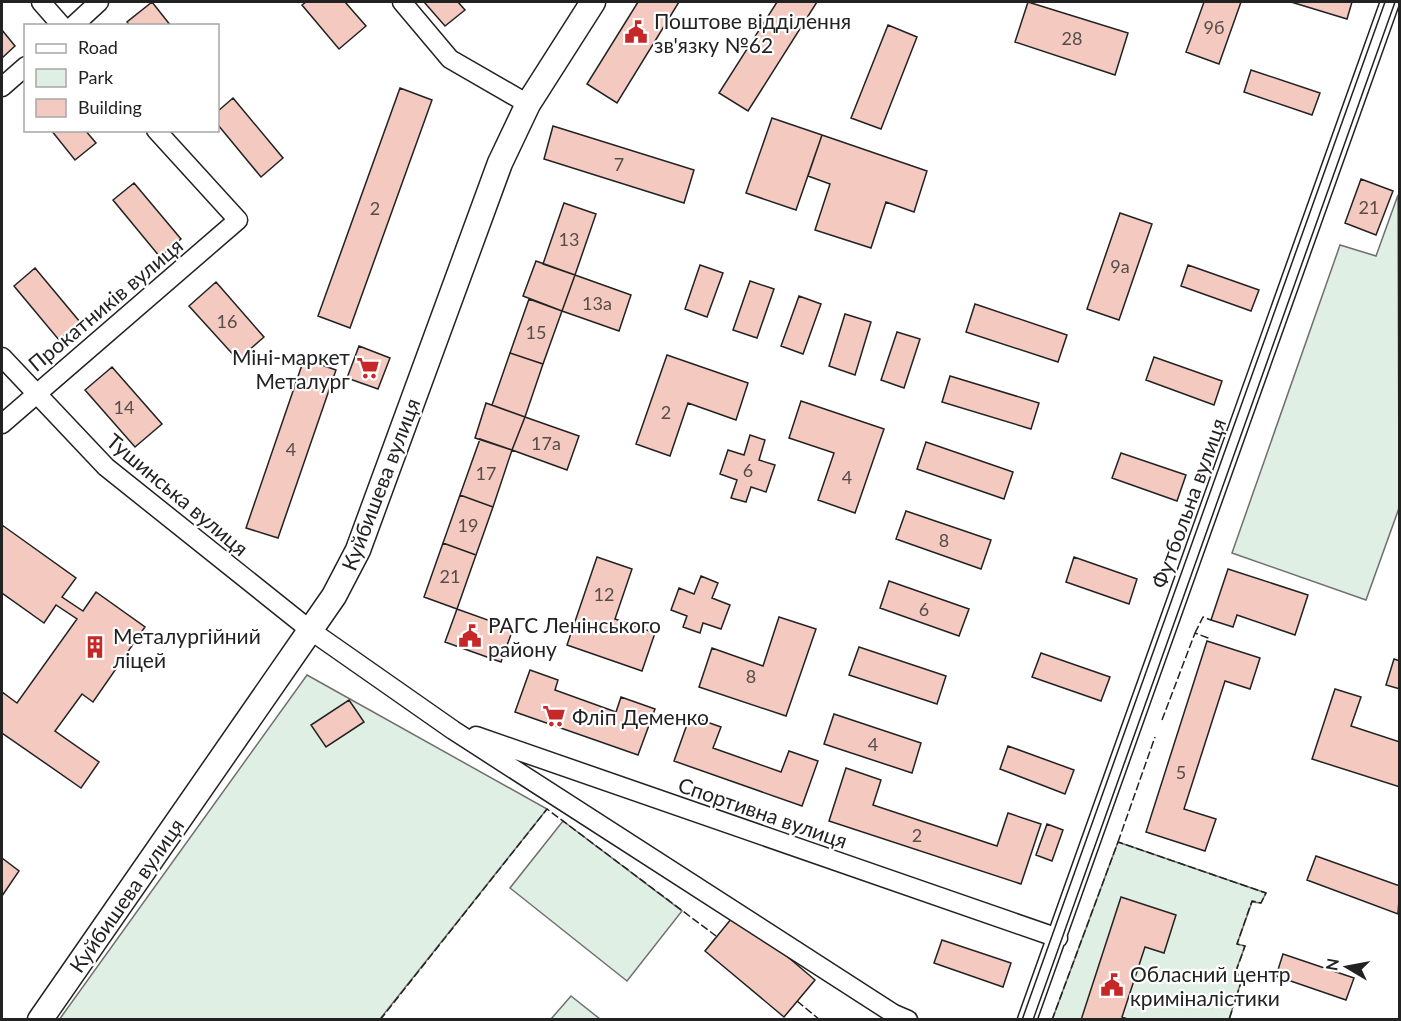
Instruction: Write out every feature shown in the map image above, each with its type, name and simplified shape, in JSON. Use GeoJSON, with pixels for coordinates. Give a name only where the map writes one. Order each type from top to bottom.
{"type":"FeatureCollection","features":[{"type":"Feature","properties":{"kind":"main road","name":"Куйбишева вулиця"},"geometry":{"type":"LineString","coordinates":[[40,1020],[334,596],[358,550],[500,163],[528,104],[593,2]]}},
{"type":"Feature","properties":{"kind":"street"},"geometry":{"type":"LineString","coordinates":[[41,2],[60,24]]}},
{"type":"Feature","properties":{"kind":"street"},"geometry":{"type":"LineString","coordinates":[[75,24],[99,2]]}},
{"type":"Feature","properties":{"kind":"street"},"geometry":{"type":"LineString","coordinates":[[402,2],[450,59],[528,104]]}},
{"type":"Feature","properties":{"kind":"street","name":"Футбольна вулиця"},"geometry":{"type":"LineString","coordinates":[[1027,1020],[1390,2]]}},
{"type":"Feature","properties":{"kind":"street"},"geometry":{"type":"LineString","coordinates":[[2,87],[24,68]]}},
{"type":"Feature","properties":{"kind":"street","name":"Прокатників вулиця"},"geometry":{"type":"LineString","coordinates":[[2,424],[238,220],[158,132]]}},
{"type":"Feature","properties":{"kind":"street","name":"Тушинська вулиця"},"geometry":{"type":"LineString","coordinates":[[2,357],[106,467],[310,630]]}},
{"type":"Feature","properties":{"kind":"street","name":"Спортивна вулиця"},"geometry":{"type":"LineString","coordinates":[[310,630],[453,730],[894,1014],[908,1020]]}},
{"type":"Feature","properties":{"kind":"street","name":"Спортивна вулиця"},"geometry":{"type":"LineString","coordinates":[[453,730],[1058,938]]}},
{"type":"Feature","properties":{"kind":"green space"},"geometry":{"type":"Polygon","coordinates":[[[1398,195],[1399,508],[1366,600],[1232,553],[1340,245],[1376,256],[1398,195]]]}},
{"type":"Feature","properties":{"kind":"green space"},"geometry":{"type":"Polygon","coordinates":[[[307,675],[547,809],[380,1019],[59,1020],[307,675]]]}},
{"type":"Feature","properties":{"kind":"green space"},"geometry":{"type":"Polygon","coordinates":[[[563,821],[682,911],[627,981],[510,888],[563,821]]]}},
{"type":"Feature","properties":{"kind":"green space"},"geometry":{"type":"Polygon","coordinates":[[[1118,842],[1266,893],[1261,903],[1252,902],[1237,944],[1245,946],[1235,973],[1243,976],[1229,1019],[1052,1020],[1118,842]]]}},
{"type":"Feature","properties":{"kind":"green space"},"geometry":{"type":"Polygon","coordinates":[[[571,996],[600,1019],[551,1019],[571,996]]]}},
{"type":"Feature","properties":{"kind":"building"},"geometry":{"type":"Polygon","coordinates":[[[152,2],[169,24],[128,24],[127,22],[152,2]]]}},
{"type":"Feature","properties":{"kind":"building"},"geometry":{"type":"Polygon","coordinates":[[[306,2],[345,2],[366,26],[339,49],[302,5],[306,2]]]}},
{"type":"Feature","properties":{"kind":"building"},"geometry":{"type":"Polygon","coordinates":[[[424,2],[458,2],[465,10],[445,26],[424,2]]]}},
{"type":"Feature","properties":{"kind":"building"},"geometry":{"type":"Polygon","coordinates":[[[638,2],[679,2],[617,103],[587,84],[638,2]]]}},
{"type":"Feature","properties":{"kind":"building"},"geometry":{"type":"Polygon","coordinates":[[[777,2],[817,2],[748,111],[719,93],[777,2]]]}},
{"type":"Feature","properties":{"kind":"building"},"geometry":{"type":"Polygon","coordinates":[[[1028,2],[1128,33],[1115,75],[1015,42],[1028,2]]]}},
{"type":"Feature","properties":{"kind":"building"},"geometry":{"type":"Polygon","coordinates":[[[1204,2],[1241,2],[1219,64],[1186,52],[1204,2]]]}},
{"type":"Feature","properties":{"kind":"building"},"geometry":{"type":"Polygon","coordinates":[[[1291,2],[1352,2],[1347,19],[1291,2]]]}},
{"type":"Feature","properties":{"kind":"building"},"geometry":{"type":"Polygon","coordinates":[[[888,25],[917,37],[881,129],[851,118],[888,25]]]}},
{"type":"Feature","properties":{"kind":"building"},"geometry":{"type":"Polygon","coordinates":[[[2,30],[15,46],[2,58],[2,30]]]}},
{"type":"Feature","properties":{"kind":"building"},"geometry":{"type":"Polygon","coordinates":[[[1251,70],[1320,93],[1312,115],[1244,92],[1251,70]]]}},
{"type":"Feature","properties":{"kind":"building"},"geometry":{"type":"Polygon","coordinates":[[[400,88],[432,100],[350,328],[318,316],[400,88]]]}},
{"type":"Feature","properties":{"kind":"building"},"geometry":{"type":"Polygon","coordinates":[[[233,98],[283,158],[261,177],[219,126],[219,110],[233,98]]]}},
{"type":"Feature","properties":{"kind":"building"},"geometry":{"type":"Polygon","coordinates":[[[772,118],[822,135],[796,210],[746,193],[772,118]]]}},
{"type":"Feature","properties":{"kind":"building"},"geometry":{"type":"Polygon","coordinates":[[[553,126],[694,170],[684,203],[544,159],[553,126]]]}},
{"type":"Feature","properties":{"kind":"building"},"geometry":{"type":"Polygon","coordinates":[[[53,132],[87,132],[96,143],[75,160],[53,132]]]}},
{"type":"Feature","properties":{"kind":"building"},"geometry":{"type":"Polygon","coordinates":[[[822,135],[927,171],[914,212],[886,202],[871,248],[815,230],[830,184],[808,176],[822,135]]]}},
{"type":"Feature","properties":{"kind":"building"},"geometry":{"type":"Polygon","coordinates":[[[1361,179],[1393,191],[1376,235],[1345,223],[1361,179]]]}},
{"type":"Feature","properties":{"kind":"building"},"geometry":{"type":"Polygon","coordinates":[[[134,183],[181,239],[160,257],[113,200],[134,183]]]}},
{"type":"Feature","properties":{"kind":"building"},"geometry":{"type":"Polygon","coordinates":[[[564,203],[596,214],[575,275],[543,264],[564,203]]]}},
{"type":"Feature","properties":{"kind":"building"},"geometry":{"type":"Polygon","coordinates":[[[1120,213],[1152,224],[1119,320],[1087,309],[1120,213]]]}},
{"type":"Feature","properties":{"kind":"building"},"geometry":{"type":"Polygon","coordinates":[[[536,261],[575,275],[562,311],[523,296],[536,261]]]}},
{"type":"Feature","properties":{"kind":"building"},"geometry":{"type":"Polygon","coordinates":[[[700,265],[723,273],[707,317],[685,309],[700,265]]]}},
{"type":"Feature","properties":{"kind":"building"},"geometry":{"type":"Polygon","coordinates":[[[1188,265],[1259,290],[1251,311],[1181,286],[1188,265]]]}},
{"type":"Feature","properties":{"kind":"building"},"geometry":{"type":"Polygon","coordinates":[[[35,268],[80,322],[59,340],[14,286],[35,268]]]}},
{"type":"Feature","properties":{"kind":"building"},"geometry":{"type":"Polygon","coordinates":[[[575,275],[631,295],[619,331],[562,311],[575,275]]]}},
{"type":"Feature","properties":{"kind":"building"},"geometry":{"type":"Polygon","coordinates":[[[750,281],[774,289],[757,338],[733,330],[750,281]]]}},
{"type":"Feature","properties":{"kind":"building"},"geometry":{"type":"Polygon","coordinates":[[[216,282],[264,337],[238,360],[189,306],[216,282]]]}},
{"type":"Feature","properties":{"kind":"building"},"geometry":{"type":"Polygon","coordinates":[[[799,296],[821,304],[803,354],[781,346],[799,296]]]}},
{"type":"Feature","properties":{"kind":"building"},"geometry":{"type":"Polygon","coordinates":[[[529,299],[562,311],[543,364],[510,353],[529,299]]]}},
{"type":"Feature","properties":{"kind":"building"},"geometry":{"type":"Polygon","coordinates":[[[975,304],[1067,335],[1058,362],[966,332],[975,304]]]}},
{"type":"Feature","properties":{"kind":"building"},"geometry":{"type":"Polygon","coordinates":[[[845,314],[871,322],[855,375],[829,366],[845,314]]]}},
{"type":"Feature","properties":{"kind":"building"},"geometry":{"type":"Polygon","coordinates":[[[897,332],[920,339],[904,388],[881,380],[897,332]]]}},
{"type":"Feature","properties":{"kind":"building","name":"Міні-маркет Металург"},"geometry":{"type":"Polygon","coordinates":[[[359,346],[390,358],[378,389],[347,378],[359,346]]]}},
{"type":"Feature","properties":{"kind":"building"},"geometry":{"type":"Polygon","coordinates":[[[510,353],[543,364],[525,417],[492,405],[510,353]]]}},
{"type":"Feature","properties":{"kind":"building"},"geometry":{"type":"Polygon","coordinates":[[[667,355],[748,383],[736,420],[688,403],[670,456],[636,444],[667,355]]]}},
{"type":"Feature","properties":{"kind":"building"},"geometry":{"type":"Polygon","coordinates":[[[1154,357],[1222,381],[1214,405],[1146,380],[1154,357]]]}},
{"type":"Feature","properties":{"kind":"building"},"geometry":{"type":"Polygon","coordinates":[[[304,359],[336,370],[278,538],[246,528],[304,359]]]}},
{"type":"Feature","properties":{"kind":"building"},"geometry":{"type":"Polygon","coordinates":[[[112,367],[162,424],[135,447],[85,390],[112,367]]]}},
{"type":"Feature","properties":{"kind":"building"},"geometry":{"type":"Polygon","coordinates":[[[950,376],[1039,403],[1031,429],[942,402],[950,376]]]}},
{"type":"Feature","properties":{"kind":"building"},"geometry":{"type":"Polygon","coordinates":[[[801,401],[884,429],[855,513],[818,500],[834,453],[789,438],[801,401]]]}},
{"type":"Feature","properties":{"kind":"building"},"geometry":{"type":"Polygon","coordinates":[[[486,403],[525,417],[512,450],[475,438],[486,403]]]}},
{"type":"Feature","properties":{"kind":"building"},"geometry":{"type":"Polygon","coordinates":[[[525,417],[579,436],[567,470],[512,450],[525,417]]]}},
{"type":"Feature","properties":{"kind":"building"},"geometry":{"type":"Polygon","coordinates":[[[750,435],[765,440],[759,460],[775,465],[766,492],[751,487],[746,502],[731,498],[737,480],[720,474],[728,450],[744,455],[750,435]]]}},
{"type":"Feature","properties":{"kind":"building"},"geometry":{"type":"Polygon","coordinates":[[[480,439],[512,450],[493,507],[460,495],[480,439]]]}},
{"type":"Feature","properties":{"kind":"building"},"geometry":{"type":"Polygon","coordinates":[[[926,442],[1013,472],[1004,499],[917,469],[926,442]]]}},
{"type":"Feature","properties":{"kind":"building"},"geometry":{"type":"Polygon","coordinates":[[[1121,453],[1186,475],[1177,501],[1112,478],[1121,453]]]}},
{"type":"Feature","properties":{"kind":"building"},"geometry":{"type":"Polygon","coordinates":[[[460,495],[493,507],[476,555],[443,543],[460,495]]]}},
{"type":"Feature","properties":{"kind":"building"},"geometry":{"type":"Polygon","coordinates":[[[906,511],[991,540],[981,569],[896,539],[906,511]]]}},
{"type":"Feature","properties":{"kind":"building","name":"Металургійний ліцей"},"geometry":{"type":"Polygon","coordinates":[[[2,525],[76,578],[62,597],[83,611],[96,592],[145,627],[93,702],[82,694],[55,731],[99,762],[81,788],[2,733],[2,692],[17,703],[77,619],[56,605],[44,623],[2,593],[2,525]]]}},
{"type":"Feature","properties":{"kind":"building"},"geometry":{"type":"Polygon","coordinates":[[[443,543],[476,555],[457,609],[424,597],[443,543]]]}},
{"type":"Feature","properties":{"kind":"building"},"geometry":{"type":"Polygon","coordinates":[[[597,557],[632,569],[615,619],[655,633],[642,671],[567,645],[597,557]]]}},
{"type":"Feature","properties":{"kind":"building"},"geometry":{"type":"Polygon","coordinates":[[[1074,557],[1137,579],[1129,604],[1066,582],[1074,557]]]}},
{"type":"Feature","properties":{"kind":"building"},"geometry":{"type":"Polygon","coordinates":[[[1228,569],[1308,595],[1295,635],[1237,615],[1233,627],[1211,620],[1228,569]]]}},
{"type":"Feature","properties":{"kind":"building"},"geometry":{"type":"Polygon","coordinates":[[[701,576],[718,583],[712,598],[730,605],[721,629],[703,623],[700,633],[683,627],[687,616],[671,610],[679,588],[694,594],[701,576]]]}},
{"type":"Feature","properties":{"kind":"building"},"geometry":{"type":"Polygon","coordinates":[[[889,581],[969,609],[959,636],[880,608],[889,581]]]}},
{"type":"Feature","properties":{"kind":"building"},"geometry":{"type":"Polygon","coordinates":[[[457,609],[513,629],[501,662],[445,642],[457,609]]]}},
{"type":"Feature","properties":{"kind":"building"},"geometry":{"type":"Polygon","coordinates":[[[779,617],[816,629],[786,716],[699,687],[712,648],[763,666],[779,617]]]}},
{"type":"Feature","properties":{"kind":"building"},"geometry":{"type":"Polygon","coordinates":[[[1207,641],[1260,658],[1250,689],[1225,681],[1184,809],[1216,819],[1205,851],[1146,832],[1207,641]]]}},
{"type":"Feature","properties":{"kind":"building"},"geometry":{"type":"Polygon","coordinates":[[[859,647],[946,676],[937,704],[849,675],[859,647]]]}},
{"type":"Feature","properties":{"kind":"building"},"geometry":{"type":"Polygon","coordinates":[[[1041,653],[1110,677],[1101,701],[1032,677],[1041,653]]]}},
{"type":"Feature","properties":{"kind":"building"},"geometry":{"type":"Polygon","coordinates":[[[1394,659],[1400,661],[1400,689],[1386,685],[1394,659]]]}},
{"type":"Feature","properties":{"kind":"building"},"geometry":{"type":"Polygon","coordinates":[[[530,670],[558,680],[555,690],[616,712],[621,697],[655,709],[638,755],[515,712],[530,670]]]}},
{"type":"Feature","properties":{"kind":"building"},"geometry":{"type":"Polygon","coordinates":[[[1335,689],[1361,697],[1351,726],[1400,742],[1400,787],[1312,759],[1335,689]]]}},
{"type":"Feature","properties":{"kind":"building"},"geometry":{"type":"Polygon","coordinates":[[[349,700],[364,722],[326,747],[311,725],[349,700]]]}},
{"type":"Feature","properties":{"kind":"building"},"geometry":{"type":"Polygon","coordinates":[[[834,714],[921,743],[912,773],[824,744],[834,714]]]}},
{"type":"Feature","properties":{"kind":"building"},"geometry":{"type":"Polygon","coordinates":[[[690,716],[721,727],[713,748],[781,772],[789,751],[818,761],[802,806],[674,761],[690,716]]]}},
{"type":"Feature","properties":{"kind":"building"},"geometry":{"type":"Polygon","coordinates":[[[1008,746],[1074,770],[1065,794],[1000,769],[1008,746]]]}},
{"type":"Feature","properties":{"kind":"building"},"geometry":{"type":"Polygon","coordinates":[[[846,768],[881,780],[873,805],[997,846],[1008,813],[1041,824],[1021,884],[829,821],[846,768]]]}},
{"type":"Feature","properties":{"kind":"building"},"geometry":{"type":"Polygon","coordinates":[[[1047,824],[1063,830],[1052,861],[1036,855],[1047,824]]]}},
{"type":"Feature","properties":{"kind":"building"},"geometry":{"type":"Polygon","coordinates":[[[1316,856],[1400,886],[1398,914],[1307,880],[1316,856]]]}},
{"type":"Feature","properties":{"kind":"building"},"geometry":{"type":"Polygon","coordinates":[[[2,858],[19,871],[2,896],[2,858]]]}},
{"type":"Feature","properties":{"kind":"building","name":"Обласний центр криміналістики"},"geometry":{"type":"Polygon","coordinates":[[[1121,897],[1176,915],[1164,953],[1145,947],[1122,1017],[1130,1020],[1081,1020],[1121,897]]]}},
{"type":"Feature","properties":{"kind":"building"},"geometry":{"type":"Polygon","coordinates":[[[736,913],[815,980],[784,1017],[705,951],[736,913]]]}},
{"type":"Feature","properties":{"kind":"building"},"geometry":{"type":"Polygon","coordinates":[[[942,940],[1011,963],[1003,987],[934,963],[942,940]]]}},
{"type":"Feature","properties":{"kind":"building"},"geometry":{"type":"Polygon","coordinates":[[[1283,954],[1354,978],[1346,1000],[1276,976],[1283,954]]]}},
{"type":"Feature","properties":{"kind":"tram line"},"geometry":{"type":"LineString","coordinates":[[1022,1020],[1385,2]]}},
{"type":"Feature","properties":{"kind":"tram line"},"geometry":{"type":"LineString","coordinates":[[1033,1020],[1395,2]]}},
{"type":"Feature","properties":{"kind":"fence"},"geometry":{"type":"LineString","coordinates":[[1195,633],[1203,617],[1211,620]]}},
{"type":"Feature","properties":{"kind":"fence"},"geometry":{"type":"LineString","coordinates":[[1162,720],[1195,633],[1208,638],[1207,641]]}},
{"type":"Feature","properties":{"kind":"fence"},"geometry":{"type":"LineString","coordinates":[[1118,842],[1155,737]]}},
{"type":"Feature","properties":{"kind":"fence"},"geometry":{"type":"LineString","coordinates":[[380,1020],[547,809],[716,936]]}},
{"type":"Feature","properties":{"kind":"fence"},"geometry":{"type":"LineString","coordinates":[[1052,1020],[1118,842],[1266,893],[1261,903],[1252,901],[1237,944],[1245,946],[1235,974],[1243,976],[1229,1020]]}},
{"type":"Feature","properties":{"kind":"fence"},"geometry":{"type":"LineString","coordinates":[[797,1001],[820,1020]]}},
{"type":"Feature","properties":{"kind":"place","name":"Поштове відділення зв'язку №62"},"geometry":{"type":"Point","coordinates":[636,32]}},
{"type":"Feature","properties":{"kind":"place","name":"Міні-маркет Металург"},"geometry":{"type":"Point","coordinates":[368,368]}},
{"type":"Feature","properties":{"kind":"place","name":"РАГС Ленінського району"},"geometry":{"type":"Point","coordinates":[470,636]}},
{"type":"Feature","properties":{"kind":"place","name":"Металургійний ліцей"},"geometry":{"type":"Point","coordinates":[95,647]}},
{"type":"Feature","properties":{"kind":"place","name":"Фліп Деменко"},"geometry":{"type":"Point","coordinates":[554,716]}},
{"type":"Feature","properties":{"kind":"place","name":"Обласний центр криміналістики"},"geometry":{"type":"Point","coordinates":[1112,985]}}]}
